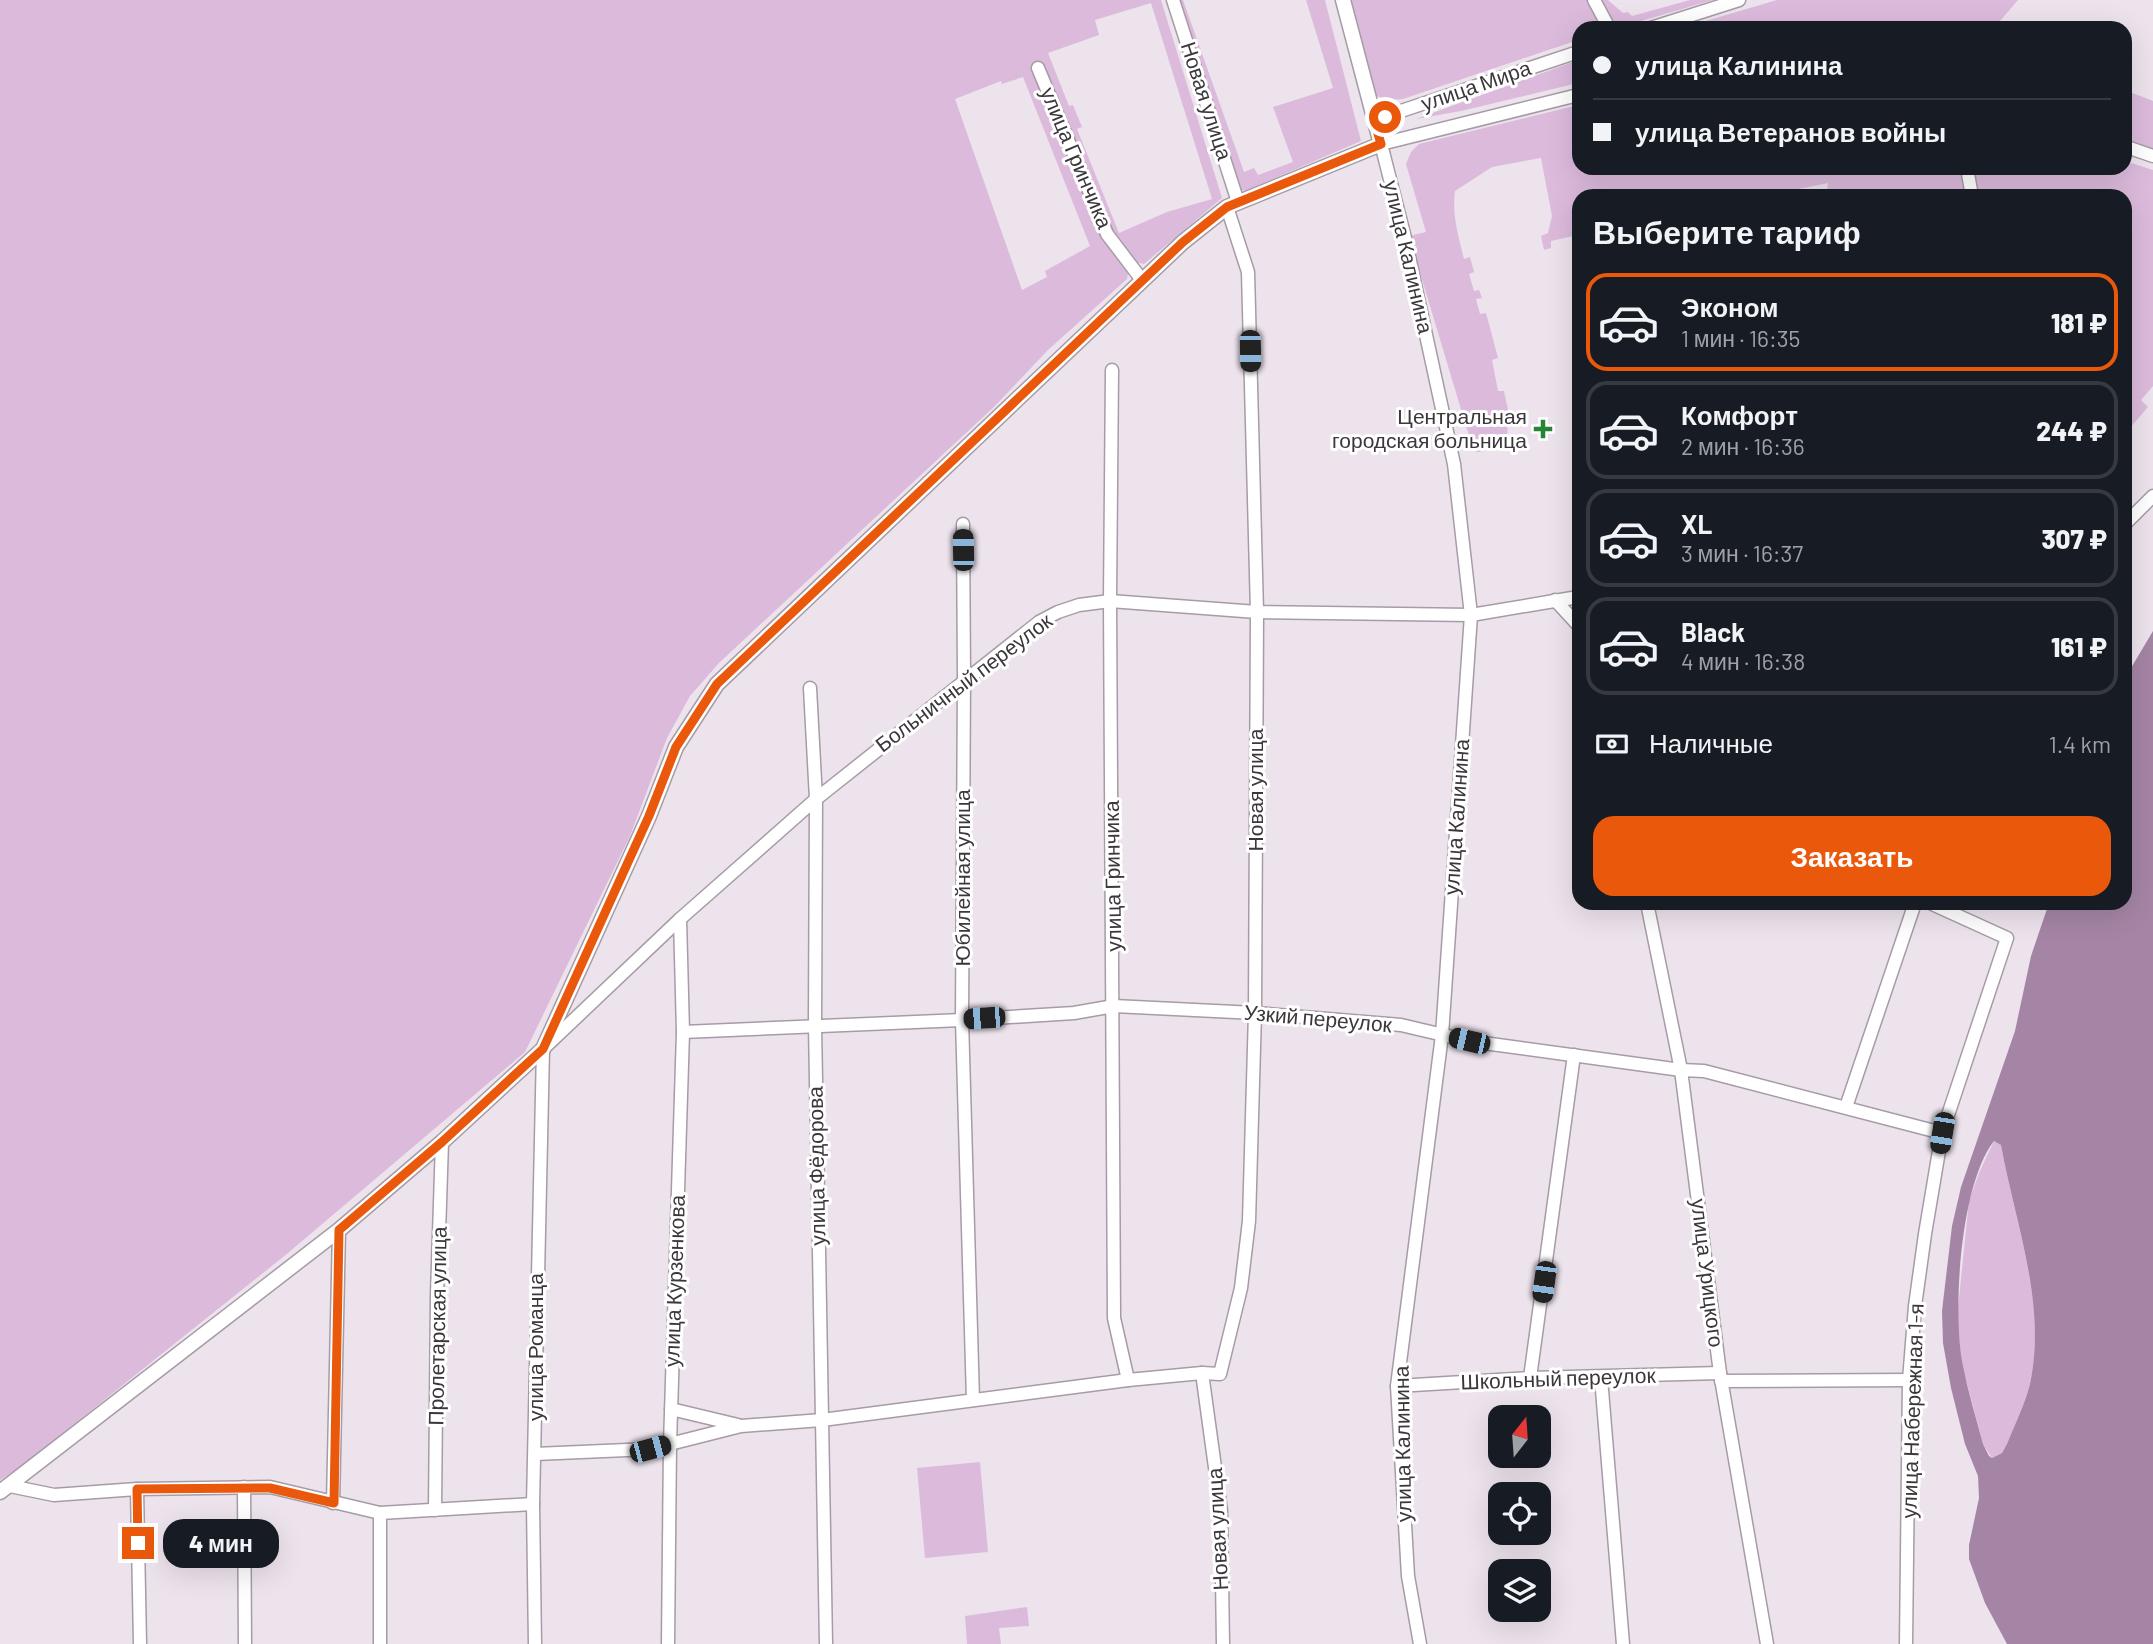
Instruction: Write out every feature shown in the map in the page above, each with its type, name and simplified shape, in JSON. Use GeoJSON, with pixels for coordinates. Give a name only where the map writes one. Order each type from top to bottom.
{"type":"FeatureCollection","features":[{"type":"Feature","properties":{"kind":"street","name":"Новая улица"},"geometry":{"type":"LineString","coordinates":[[1173,0],[1233,204],[1248,272],[1257,612],[1255,1013],[1249,1221],[1241,1288],[1220,1374],[1202,1373],[1221,1511],[1223,1644]]}},
{"type":"Feature","properties":{"kind":"street","name":"улица Калинина"},"geometry":{"type":"LineString","coordinates":[[1343,0],[1403,232],[1454,464],[1471,615],[1442,1035],[1397,1386],[1408,1576],[1420,1644]]}},
{"type":"Feature","properties":{"kind":"street"},"geometry":{"type":"LineString","coordinates":[[1594,0],[1605,21]]}},
{"type":"Feature","properties":{"kind":"street"},"geometry":{"type":"LineString","coordinates":[[1673,21],[1739,0]]}},
{"type":"Feature","properties":{"kind":"street","name":"улица Мира"},"geometry":{"type":"LineString","coordinates":[[1374,120],[1572,53]]}},
{"type":"Feature","properties":{"kind":"street","name":"улица Гринчика"},"geometry":{"type":"LineString","coordinates":[[1038,68],[1107,234],[1142,281]]}},
{"type":"Feature","properties":{"kind":"street"},"geometry":{"type":"LineString","coordinates":[[5,1489],[339,1230],[442,1142],[543,1049],[649,816],[676,747],[717,684],[1183,242],[1233,204],[1381,144],[1572,96]]}},
{"type":"Feature","properties":{"kind":"street"},"geometry":{"type":"LineString","coordinates":[[2132,149],[2153,156]]}},
{"type":"Feature","properties":{"kind":"street","name":"улица Гринчика"},"geometry":{"type":"LineString","coordinates":[[1111,369],[1114,1318],[1128,1380]]}},
{"type":"Feature","properties":{"kind":"street"},"geometry":{"type":"LineString","coordinates":[[2132,517],[2153,496]]}},
{"type":"Feature","properties":{"kind":"street","name":"Юбилейная улица"},"geometry":{"type":"LineString","coordinates":[[962,524],[962,1020],[973,1400]]}},
{"type":"Feature","properties":{"kind":"street","name":"Больничный переулок"},"geometry":{"type":"LineString","coordinates":[[543,1049],[680,919],[816,799],[964,680],[1058,611],[1079,604],[1110,601],[1257,612],[1471,615],[1572,598]]}},
{"type":"Feature","properties":{"kind":"street"},"geometry":{"type":"LineString","coordinates":[[1555,600],[1572,618]]}},
{"type":"Feature","properties":{"kind":"street","name":"улица Фёдорова"},"geometry":{"type":"LineString","coordinates":[[810,688],[816,799],[815,1025],[826,1644]]}},
{"type":"Feature","properties":{"kind":"street","name":"улица Урицкого"},"geometry":{"type":"LineString","coordinates":[[1648,910],[1681,1070],[1720,1377],[1767,1644]]}},
{"type":"Feature","properties":{"kind":"street"},"geometry":{"type":"LineString","coordinates":[[1846,1107],[1912,910]]}},
{"type":"Feature","properties":{"kind":"street","name":"улица Набережная 1-я"},"geometry":{"type":"LineString","coordinates":[[1906,1644],[1909,1380],[1915,1306],[1942,1133],[2007,938],[1945,910]]}},
{"type":"Feature","properties":{"kind":"street","name":"улица Курзенкова"},"geometry":{"type":"LineString","coordinates":[[668,1644],[670,1444],[683,1032],[680,919]]}},
{"type":"Feature","properties":{"kind":"street","name":"Узкий переулок"},"geometry":{"type":"LineString","coordinates":[[683,1032],[962,1020],[1074,1013],[1114,1006],[1255,1013],[1401,1025],[1469,1041],[1704,1071],[1942,1133]]}},
{"type":"Feature","properties":{"kind":"street","name":"улица Романца"},"geometry":{"type":"LineString","coordinates":[[535,1644],[533,1504],[543,1049]]}},
{"type":"Feature","properties":{"kind":"street"},"geometry":{"type":"LineString","coordinates":[[1530,1378],[1574,1055]]}},
{"type":"Feature","properties":{"kind":"street","name":"Пролетарская улица"},"geometry":{"type":"LineString","coordinates":[[435,1510],[442,1142]]}},
{"type":"Feature","properties":{"kind":"street"},"geometry":{"type":"LineString","coordinates":[[334,1503],[339,1230]]}},
{"type":"Feature","properties":{"kind":"street"},"geometry":{"type":"LineString","coordinates":[[535,1454],[650,1449],[741,1426],[822,1420],[1128,1380],[1202,1373]]}},
{"type":"Feature","properties":{"kind":"street","name":"Школьный переулок"},"geometry":{"type":"LineString","coordinates":[[1397,1386],[1530,1378],[1909,1380]]}},
{"type":"Feature","properties":{"kind":"street"},"geometry":{"type":"LineString","coordinates":[[1601,1378],[1622,1644]]}},
{"type":"Feature","properties":{"kind":"street"},"geometry":{"type":"LineString","coordinates":[[671,1409],[741,1426]]}},
{"type":"Feature","properties":{"kind":"street"},"geometry":{"type":"LineString","coordinates":[[244,1487],[245,1644]]}},
{"type":"Feature","properties":{"kind":"street"},"geometry":{"type":"LineString","coordinates":[[5,1489],[54,1495],[137,1489],[270,1488],[380,1513],[533,1504]]}},
{"type":"Feature","properties":{"kind":"street"},"geometry":{"type":"LineString","coordinates":[[137,1489],[140,1644]]}},
{"type":"Feature","properties":{"kind":"street"},"geometry":{"type":"LineString","coordinates":[[380,1513],[380,1644]]}},
{"type":"Feature","properties":{"kind":"shaded area"},"geometry":{"type":"Polygon","coordinates":[[[0,0],[1161,0],[1222,198],[1144,264],[1135,262],[1109,229],[1039,63],[1032,66],[1079,184],[1099,226],[1128,273],[1127,279],[1048,350],[995,406],[719,663],[690,696],[667,738],[630,836],[525,1052],[288,1253],[23,1465],[0,1480],[0,0]],[[1151,3],[1095,20],[1099,35],[1048,53],[1069,106],[1073,105],[1082,127],[1077,129],[1119,233],[1167,212],[1212,199],[1151,3]],[[1023,77],[1002,84],[1001,81],[955,99],[1022,290],[1047,277],[1045,271],[1090,246],[1023,77]]]}},
{"type":"Feature","properties":{"kind":"shaded area"},"geometry":{"type":"Polygon","coordinates":[[[1174,0],[1183,0],[1244,172],[1254,168],[1258,175],[1293,162],[1273,107],[1333,88],[1306,0],[1325,0],[1361,141],[1245,191],[1238,189],[1174,0]]]}},
{"type":"Feature","properties":{"kind":"shaded area"},"geometry":{"type":"Polygon","coordinates":[[[1348,0],[1608,0],[1623,13],[1628,12],[1632,16],[1690,0],[1713,0],[1641,21],[1572,21],[1572,42],[1403,99],[1391,100],[1372,92],[1348,0]]]}},
{"type":"Feature","properties":{"kind":"shaded area"},"geometry":{"type":"Polygon","coordinates":[[[1777,0],[2018,0],[2000,21],[1706,21],[1777,0]]]}},
{"type":"Feature","properties":{"kind":"shaded area"},"geometry":{"type":"Polygon","coordinates":[[[1572,62],[1572,84],[1416,119],[1572,62]]]}},
{"type":"Feature","properties":{"kind":"shaded area"},"geometry":{"type":"Polygon","coordinates":[[[2132,93],[2153,101],[2153,148],[2132,141],[2132,93]]]}},
{"type":"Feature","properties":{"kind":"shaded area"},"geometry":{"type":"Polygon","coordinates":[[[1572,106],[1572,175],[2132,175],[2132,163],[2153,170],[2153,386],[2141,400],[2148,407],[2132,426],[2132,189],[1827,189],[1828,183],[1799,189],[1572,189],[1572,236],[1551,241],[1551,248],[1544,250],[1541,236],[1548,233],[1552,216],[1541,158],[1492,167],[1455,191],[1455,217],[1464,259],[1470,257],[1474,272],[1469,274],[1474,291],[1479,290],[1482,298],[1476,299],[1480,314],[1486,313],[1498,358],[1492,360],[1498,391],[1504,391],[1508,410],[1507,448],[1477,452],[1466,426],[1409,236],[1426,232],[1406,164],[1411,152],[1419,144],[1572,106]]]}},
{"type":"Feature","properties":{"kind":"shaded area"},"geometry":{"type":"Polygon","coordinates":[[[2153,631],[2153,1644],[2007,1644],[1985,1603],[1969,1559],[1969,1545],[1979,1498],[1978,1476],[1965,1444],[1951,1388],[1943,1343],[1942,1311],[1952,1226],[1961,1187],[2015,1031],[2031,956],[2047,910],[2132,910],[2132,666],[2153,631]],[[1994,1141],[1982,1161],[1966,1217],[1958,1315],[1963,1366],[1983,1444],[1992,1458],[2002,1453],[2007,1444],[2030,1384],[2035,1323],[2027,1263],[2001,1145],[1994,1141]]]}},
{"type":"Feature","properties":{"kind":"shaded area"},"geometry":{"type":"Polygon","coordinates":[[[1994,1141],[2001,1145],[2027,1263],[2035,1323],[2034,1354],[2028,1392],[2007,1444],[2002,1453],[1992,1458],[1983,1444],[1962,1365],[1957,1318],[1969,1201],[1994,1141]]]}},
{"type":"Feature","properties":{"kind":"shaded area"},"geometry":{"type":"Polygon","coordinates":[[[980,1462],[988,1552],[925,1558],[917,1468],[980,1462]]]}},
{"type":"Feature","properties":{"kind":"shaded area"},"geometry":{"type":"Polygon","coordinates":[[[1027,1607],[1029,1626],[999,1628],[1001,1644],[967,1644],[965,1616],[1027,1607]]]}},
{"type":"Feature","properties":{"kind":"place","name":"Центральная городская больница"},"geometry":{"type":"Point","coordinates":[1543,429]}},
{"type":"Feature","properties":{"kind":"route"},"geometry":{"type":"LineString","coordinates":[[138,1543],[137,1489],[270,1488],[334,1503],[339,1230],[442,1142],[543,1049],[649,816],[676,747],[717,684],[1183,242],[1227,207],[1381,144],[1374,120],[1385,117]]}}]}
